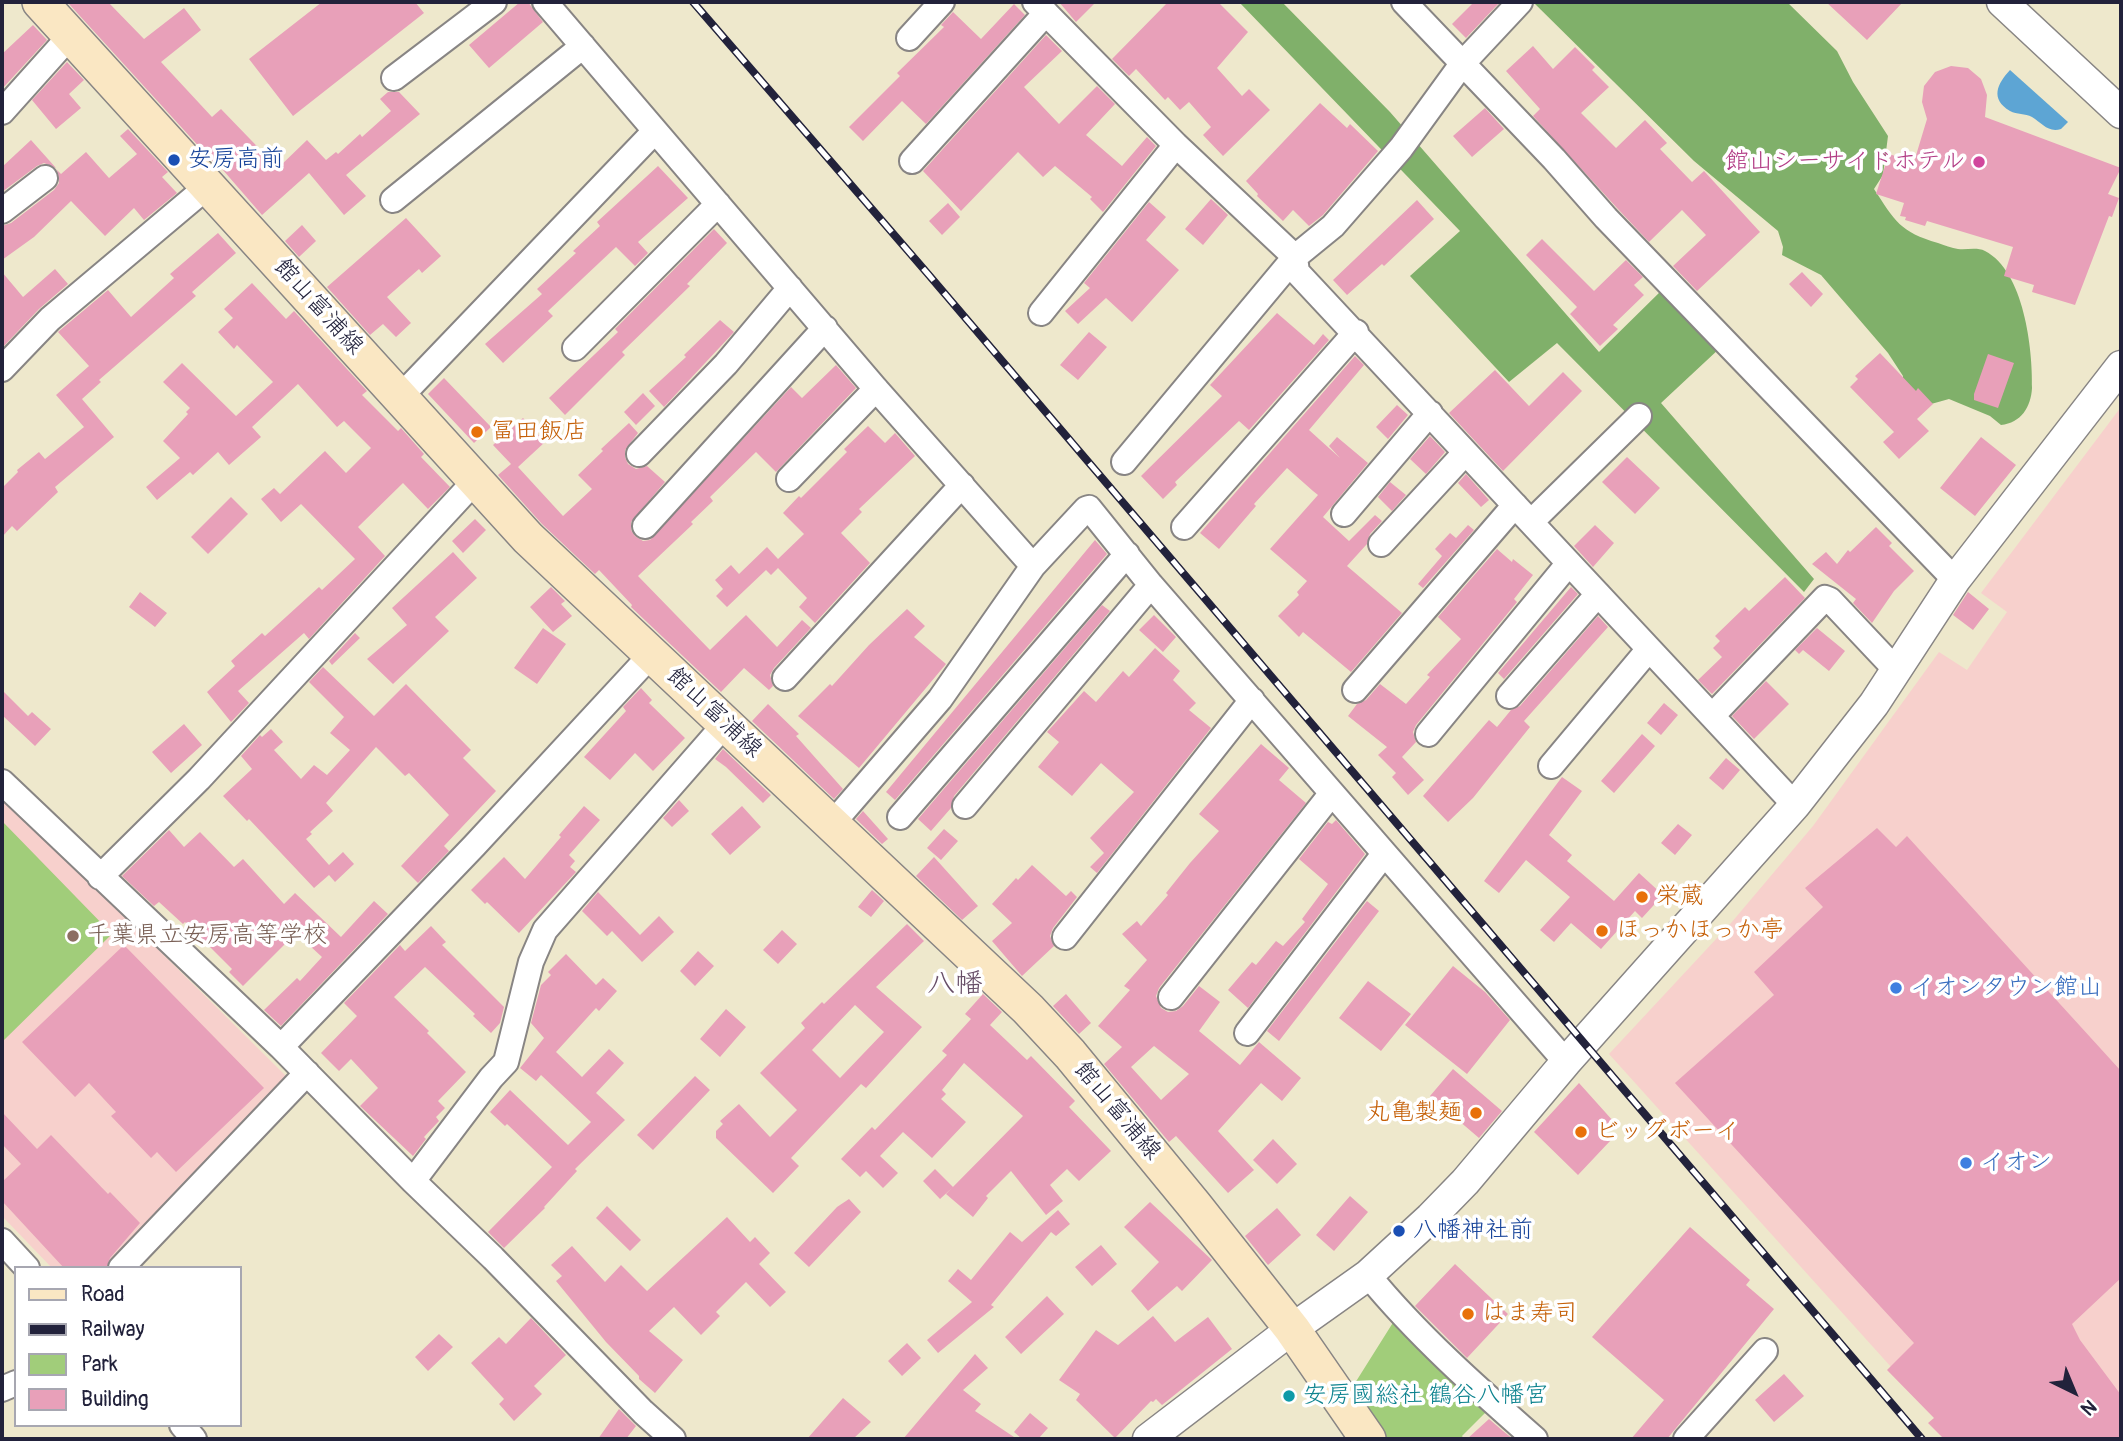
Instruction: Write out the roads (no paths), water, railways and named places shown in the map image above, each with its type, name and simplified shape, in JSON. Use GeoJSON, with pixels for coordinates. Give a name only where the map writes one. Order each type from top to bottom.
{"type":"FeatureCollection","features":[{"type":"Feature","properties":{"kind":"main road","name":"館山富浦線"},"geometry":{"type":"LineString","coordinates":[[40,2],[528,538],[1028,1009],[1070,1054],[1137,1133],[1292,1329],[1368,1439]]}},
{"type":"Feature","properties":{"kind":"street"},"geometry":{"type":"LineString","coordinates":[[394,78],[494,2]]}},
{"type":"Feature","properties":{"kind":"street"},"geometry":{"type":"LineString","coordinates":[[545,2],[876,388],[1033,566]]}},
{"type":"Feature","properties":{"kind":"street"},"geometry":{"type":"LineString","coordinates":[[909,38],[942,2]]}},
{"type":"Feature","properties":{"kind":"street"},"geometry":{"type":"LineString","coordinates":[[1404,2],[1554,159],[1606,219],[1955,580]]}},
{"type":"Feature","properties":{"kind":"street"},"geometry":{"type":"LineString","coordinates":[[1124,462],[1296,257],[1333,226],[1384,167],[1462,64],[1520,2]]}},
{"type":"Feature","properties":{"kind":"street"},"geometry":{"type":"LineString","coordinates":[[2002,2],[2121,114]]}},
{"type":"Feature","properties":{"kind":"street"},"geometry":{"type":"LineString","coordinates":[[912,161],[1040,7],[1176,145],[1296,257],[1297,272],[1356,332],[1465,453],[1795,805]]}},
{"type":"Feature","properties":{"kind":"street"},"geometry":{"type":"LineString","coordinates":[[2,112],[71,35]]}},
{"type":"Feature","properties":{"kind":"street"},"geometry":{"type":"LineString","coordinates":[[393,201],[583,47]]}},
{"type":"Feature","properties":{"kind":"street"},"geometry":{"type":"LineString","coordinates":[[400,397],[655,131]]}},
{"type":"Feature","properties":{"kind":"street"},"geometry":{"type":"LineString","coordinates":[[1041,313],[1176,145]]}},
{"type":"Feature","properties":{"kind":"street"},"geometry":{"type":"LineString","coordinates":[[2,211],[45,178]]}},
{"type":"Feature","properties":{"kind":"street"},"geometry":{"type":"LineString","coordinates":[[2,369],[50,319],[208,186]]}},
{"type":"Feature","properties":{"kind":"street"},"geometry":{"type":"LineString","coordinates":[[575,348],[718,204]]}},
{"type":"Feature","properties":{"kind":"street"},"geometry":{"type":"LineString","coordinates":[[639,454],[726,363],[790,288]]}},
{"type":"Feature","properties":{"kind":"street"},"geometry":{"type":"LineString","coordinates":[[645,526],[825,328]]}},
{"type":"Feature","properties":{"kind":"street"},"geometry":{"type":"LineString","coordinates":[[1184,527],[1356,332]]}},
{"type":"Feature","properties":{"kind":"street"},"geometry":{"type":"LineString","coordinates":[[1148,1439],[1292,1329],[1368,1275],[1465,1182],[1566,1062],[1795,805],[1874,704],[1955,580],[2121,366]]}},
{"type":"Feature","properties":{"kind":"street"},"geometry":{"type":"LineString","coordinates":[[789,479],[876,388]]}},
{"type":"Feature","properties":{"kind":"street"},"geometry":{"type":"LineString","coordinates":[[1344,514],[1430,413]]}},
{"type":"Feature","properties":{"kind":"street"},"geometry":{"type":"LineString","coordinates":[[1355,690],[1523,514],[1639,416]]}},
{"type":"Feature","properties":{"kind":"street"},"geometry":{"type":"LineString","coordinates":[[1381,544],[1465,453]]}},
{"type":"Feature","properties":{"kind":"street"},"geometry":{"type":"LineString","coordinates":[[100,877],[199,779],[475,481]]}},
{"type":"Feature","properties":{"kind":"street"},"geometry":{"type":"LineString","coordinates":[[785,678],[962,485]]}},
{"type":"Feature","properties":{"kind":"street"},"geometry":{"type":"LineString","coordinates":[[832,824],[940,699],[1033,566],[1089,508],[1151,584],[1566,1062]]}},
{"type":"Feature","properties":{"kind":"street"},"geometry":{"type":"LineString","coordinates":[[900,817],[1127,554]]}},
{"type":"Feature","properties":{"kind":"street"},"geometry":{"type":"LineString","coordinates":[[1427,734],[1569,563]]}},
{"type":"Feature","properties":{"kind":"street"},"geometry":{"type":"LineString","coordinates":[[965,806],[1151,584]]}},
{"type":"Feature","properties":{"kind":"street"},"geometry":{"type":"LineString","coordinates":[[1509,695],[1598,594]]}},
{"type":"Feature","properties":{"kind":"street"},"geometry":{"type":"LineString","coordinates":[[1712,716],[1825,598],[1830,600],[1896,670]]}},
{"type":"Feature","properties":{"kind":"street"},"geometry":{"type":"LineString","coordinates":[[1551,766],[1649,649]]}},
{"type":"Feature","properties":{"kind":"street"},"geometry":{"type":"LineString","coordinates":[[281,1047],[474,846],[651,655]]}},
{"type":"Feature","properties":{"kind":"street"},"geometry":{"type":"LineString","coordinates":[[1065,937],[1252,700]]}},
{"type":"Feature","properties":{"kind":"street"},"geometry":{"type":"LineString","coordinates":[[413,1181],[506,1062],[531,962],[545,930],[726,723]]}},
{"type":"Feature","properties":{"kind":"street"},"geometry":{"type":"LineString","coordinates":[[2,782],[281,1047],[643,1412],[673,1439]]}},
{"type":"Feature","properties":{"kind":"street"},"geometry":{"type":"LineString","coordinates":[[1171,997],[1332,793]]}},
{"type":"Feature","properties":{"kind":"street"},"geometry":{"type":"LineString","coordinates":[[1247,1033],[1384,853]]}},
{"type":"Feature","properties":{"kind":"street"},"geometry":{"type":"LineString","coordinates":[[123,1266],[307,1073]]}},
{"type":"Feature","properties":{"kind":"street"},"geometry":{"type":"LineString","coordinates":[[2,1241],[25,1266]]}},
{"type":"Feature","properties":{"kind":"street"},"geometry":{"type":"LineString","coordinates":[[1368,1275],[1392,1305],[1535,1439]]}},
{"type":"Feature","properties":{"kind":"street"},"geometry":{"type":"LineString","coordinates":[[1686,1439],[1765,1351]]}},
{"type":"Feature","properties":{"kind":"water"},"geometry":{"type":"Polygon","coordinates":[[[2010,70],[2068,122],[2061,129],[2049,129],[2032,117],[2013,112],[2000,102],[1999,86],[2010,70]]]}},
{"type":"Feature","properties":{"kind":"railway"},"geometry":{"type":"LineString","coordinates":[[693,2],[1922,1439]]}},
{"type":"Feature","properties":{"kind":"place","name":"安房高前"},"geometry":{"type":"Point","coordinates":[174,160]}},
{"type":"Feature","properties":{"kind":"place","name":"館山シーサイドホテル"},"geometry":{"type":"Point","coordinates":[1979,162]}},
{"type":"Feature","properties":{"kind":"place","name":"冨田飯店"},"geometry":{"type":"Point","coordinates":[477,432]}},
{"type":"Feature","properties":{"kind":"place","name":"栄蔵"},"geometry":{"type":"Point","coordinates":[1642,897]}},
{"type":"Feature","properties":{"kind":"place","name":"ほっかほっか亭"},"geometry":{"type":"Point","coordinates":[1602,931]}},
{"type":"Feature","properties":{"kind":"place","name":"千葉県立安房高等学校"},"geometry":{"type":"Point","coordinates":[73,936]}},
{"type":"Feature","properties":{"kind":"place","name":"イオンタウン館山"},"geometry":{"type":"Point","coordinates":[1896,988]}},
{"type":"Feature","properties":{"kind":"place","name":"丸亀製麺"},"geometry":{"type":"Point","coordinates":[1476,1113]}},
{"type":"Feature","properties":{"kind":"place","name":"ビッグボーイ"},"geometry":{"type":"Point","coordinates":[1581,1132]}},
{"type":"Feature","properties":{"kind":"place","name":"イオン"},"geometry":{"type":"Point","coordinates":[1966,1163]}},
{"type":"Feature","properties":{"kind":"place","name":"八幡神社前"},"geometry":{"type":"Point","coordinates":[1399,1231]}},
{"type":"Feature","properties":{"kind":"place","name":"はま寿司"},"geometry":{"type":"Point","coordinates":[1468,1314]}},
{"type":"Feature","properties":{"kind":"place","name":"安房國総社 鶴谷八幡宮"},"geometry":{"type":"Point","coordinates":[1289,1396]}},
{"type":"Feature","properties":{"kind":"district","name":"八幡"},"geometry":{"type":"Point","coordinates":[955,985]}}]}
